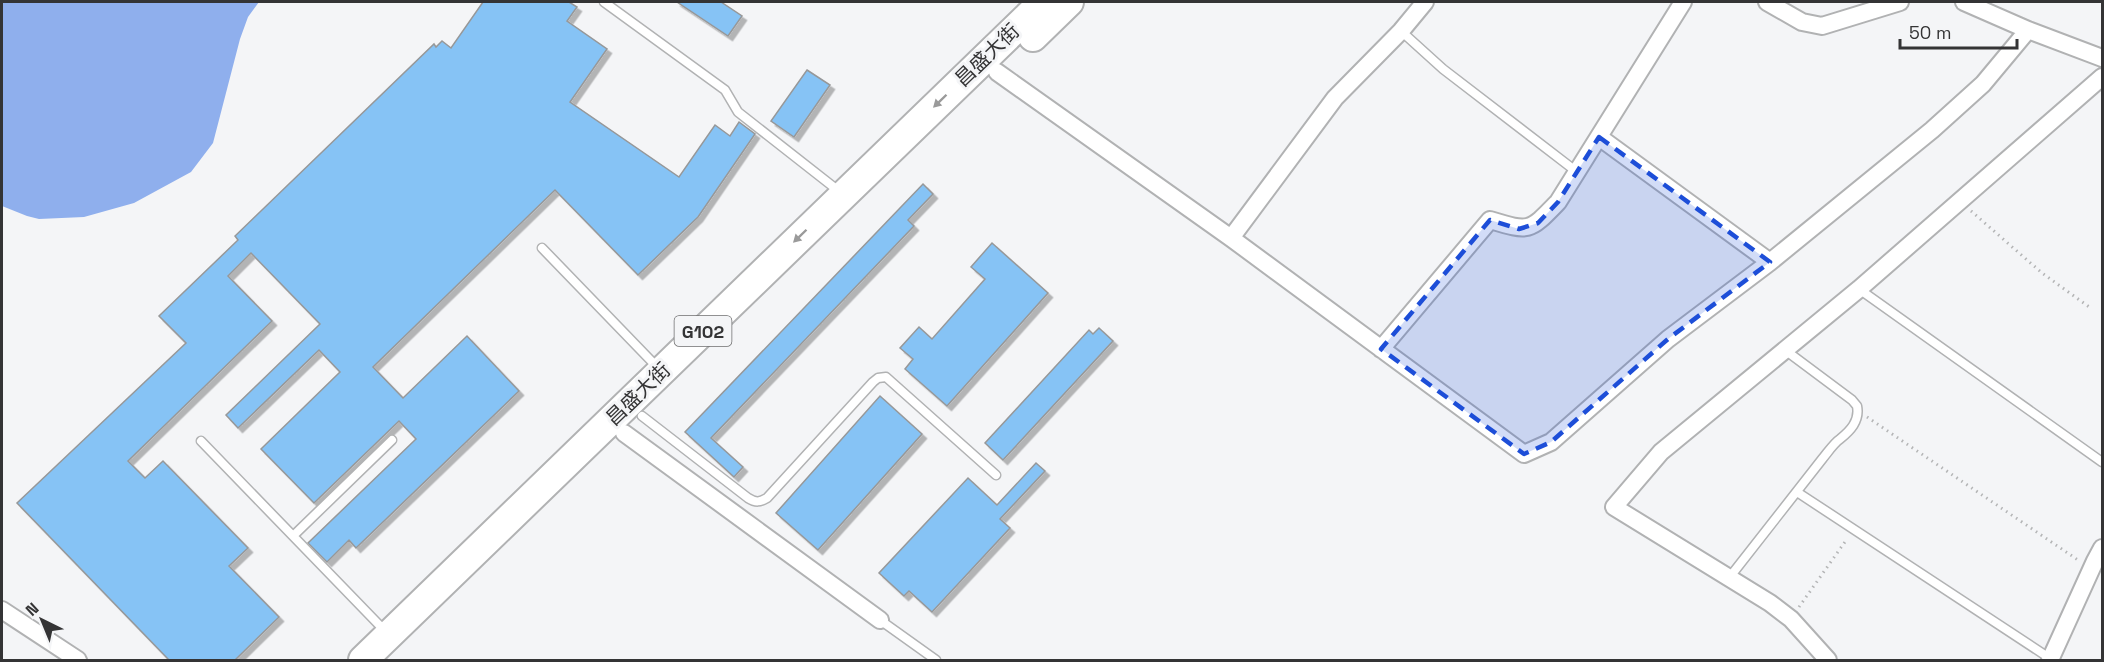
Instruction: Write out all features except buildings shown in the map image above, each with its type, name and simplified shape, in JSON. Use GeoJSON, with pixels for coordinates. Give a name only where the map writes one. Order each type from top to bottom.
{"type":"FeatureCollection","features":[{"type":"Feature","properties":{"kind":"highway","name":"昌盛大街"},"geometry":{"type":"LineString","coordinates":[[389,648],[661,371],[1042,2]]}},
{"type":"Feature","properties":{"kind":"highway","name":"昌盛大街"},"geometry":{"type":"LineString","coordinates":[[363,660],[389,648],[633,424],[1069,2]]}},
{"type":"Feature","properties":{"kind":"street"},"geometry":{"type":"LineString","coordinates":[[1231,238],[1335,98],[1401,32],[1425,2]]}},
{"type":"Feature","properties":{"kind":"street"},"geometry":{"type":"LineString","coordinates":[[1381,350],[1490,220],[1519,229],[1529,228],[1538,223],[1558,202],[1683,2]]}},
{"type":"Feature","properties":{"kind":"street"},"geometry":{"type":"LineString","coordinates":[[1767,2],[1802,22],[1822,26],[1900,2]]}},
{"type":"Feature","properties":{"kind":"street"},"geometry":{"type":"LineString","coordinates":[[1964,2],[1997,8],[2028,30],[2103,58]]}},
{"type":"Feature","properties":{"kind":"street"},"geometry":{"type":"LineString","coordinates":[[997,72],[1231,238],[1524,454],[1551,442],[1668,339],[1770,262],[1932,130],[1983,84],[2028,30]]}},
{"type":"Feature","properties":{"kind":"street"},"geometry":{"type":"LineString","coordinates":[[1828,660],[1791,619],[1770,603],[1614,507],[1661,452],[1859,289],[2103,77]]}},
{"type":"Feature","properties":{"kind":"street"},"geometry":{"type":"LineString","coordinates":[[1599,137],[1770,262]]}},
{"type":"Feature","properties":{"kind":"street"},"geometry":{"type":"LineString","coordinates":[[633,424],[880,620]]}},
{"type":"Feature","properties":{"kind":"street"},"geometry":{"type":"LineString","coordinates":[[2051,660],[2091,569],[2103,549]]}},
{"type":"Feature","properties":{"kind":"street"},"geometry":{"type":"LineString","coordinates":[[2,610],[78,660]]}},
{"type":"Feature","properties":{"kind":"lane"},"geometry":{"type":"LineString","coordinates":[[603,2],[725,90],[738,112],[843,195]]}},
{"type":"Feature","properties":{"kind":"lane"},"geometry":{"type":"LineString","coordinates":[[1401,32],[1443,69],[1576,172]]}},
{"type":"Feature","properties":{"kind":"lane"},"geometry":{"type":"LineString","coordinates":[[542,248],[661,371]]}},
{"type":"Feature","properties":{"kind":"lane"},"geometry":{"type":"LineString","coordinates":[[1859,289],[2103,462]]}},
{"type":"Feature","properties":{"kind":"lane"},"geometry":{"type":"LineString","coordinates":[[1729,578],[1823,458],[1840,439],[1845,437],[1856,421],[1858,411],[1852,400],[1785,350]]}},
{"type":"Feature","properties":{"kind":"lane"},"geometry":{"type":"LineString","coordinates":[[633,424],[754,502],[761,502],[873,382],[878,378],[886,377],[996,475]]}},
{"type":"Feature","properties":{"kind":"lane"},"geometry":{"type":"LineString","coordinates":[[293,536],[392,440]]}},
{"type":"Feature","properties":{"kind":"lane"},"geometry":{"type":"LineString","coordinates":[[201,441],[293,536],[389,648]]}},
{"type":"Feature","properties":{"kind":"lane"},"geometry":{"type":"LineString","coordinates":[[1797,492],[2051,660]]}},
{"type":"Feature","properties":{"kind":"lane"},"geometry":{"type":"LineString","coordinates":[[880,620],[936,660]]}},
{"type":"Feature","properties":{"kind":"path"},"geometry":{"type":"LineString","coordinates":[[1961,202],[2042,273],[2092,309]]}},
{"type":"Feature","properties":{"kind":"path"},"geometry":{"type":"LineString","coordinates":[[1858,411],[2091,569]]}},
{"type":"Feature","properties":{"kind":"path"},"geometry":{"type":"LineString","coordinates":[[1791,619],[1854,530]]}},
{"type":"Feature","properties":{"kind":"highlighted area"},"geometry":{"type":"Polygon","coordinates":[[[1599,137],[1770,262],[1668,339],[1551,442],[1524,454],[1381,349],[1490,220],[1519,229],[1538,223],[1558,202],[1599,137]]]}},
{"type":"Feature","properties":{"kind":"water"},"geometry":{"type":"Polygon","coordinates":[[[2,2],[259,2],[248,17],[240,39],[213,143],[191,172],[134,203],[84,217],[39,219],[2,206],[2,2]]]}}]}
